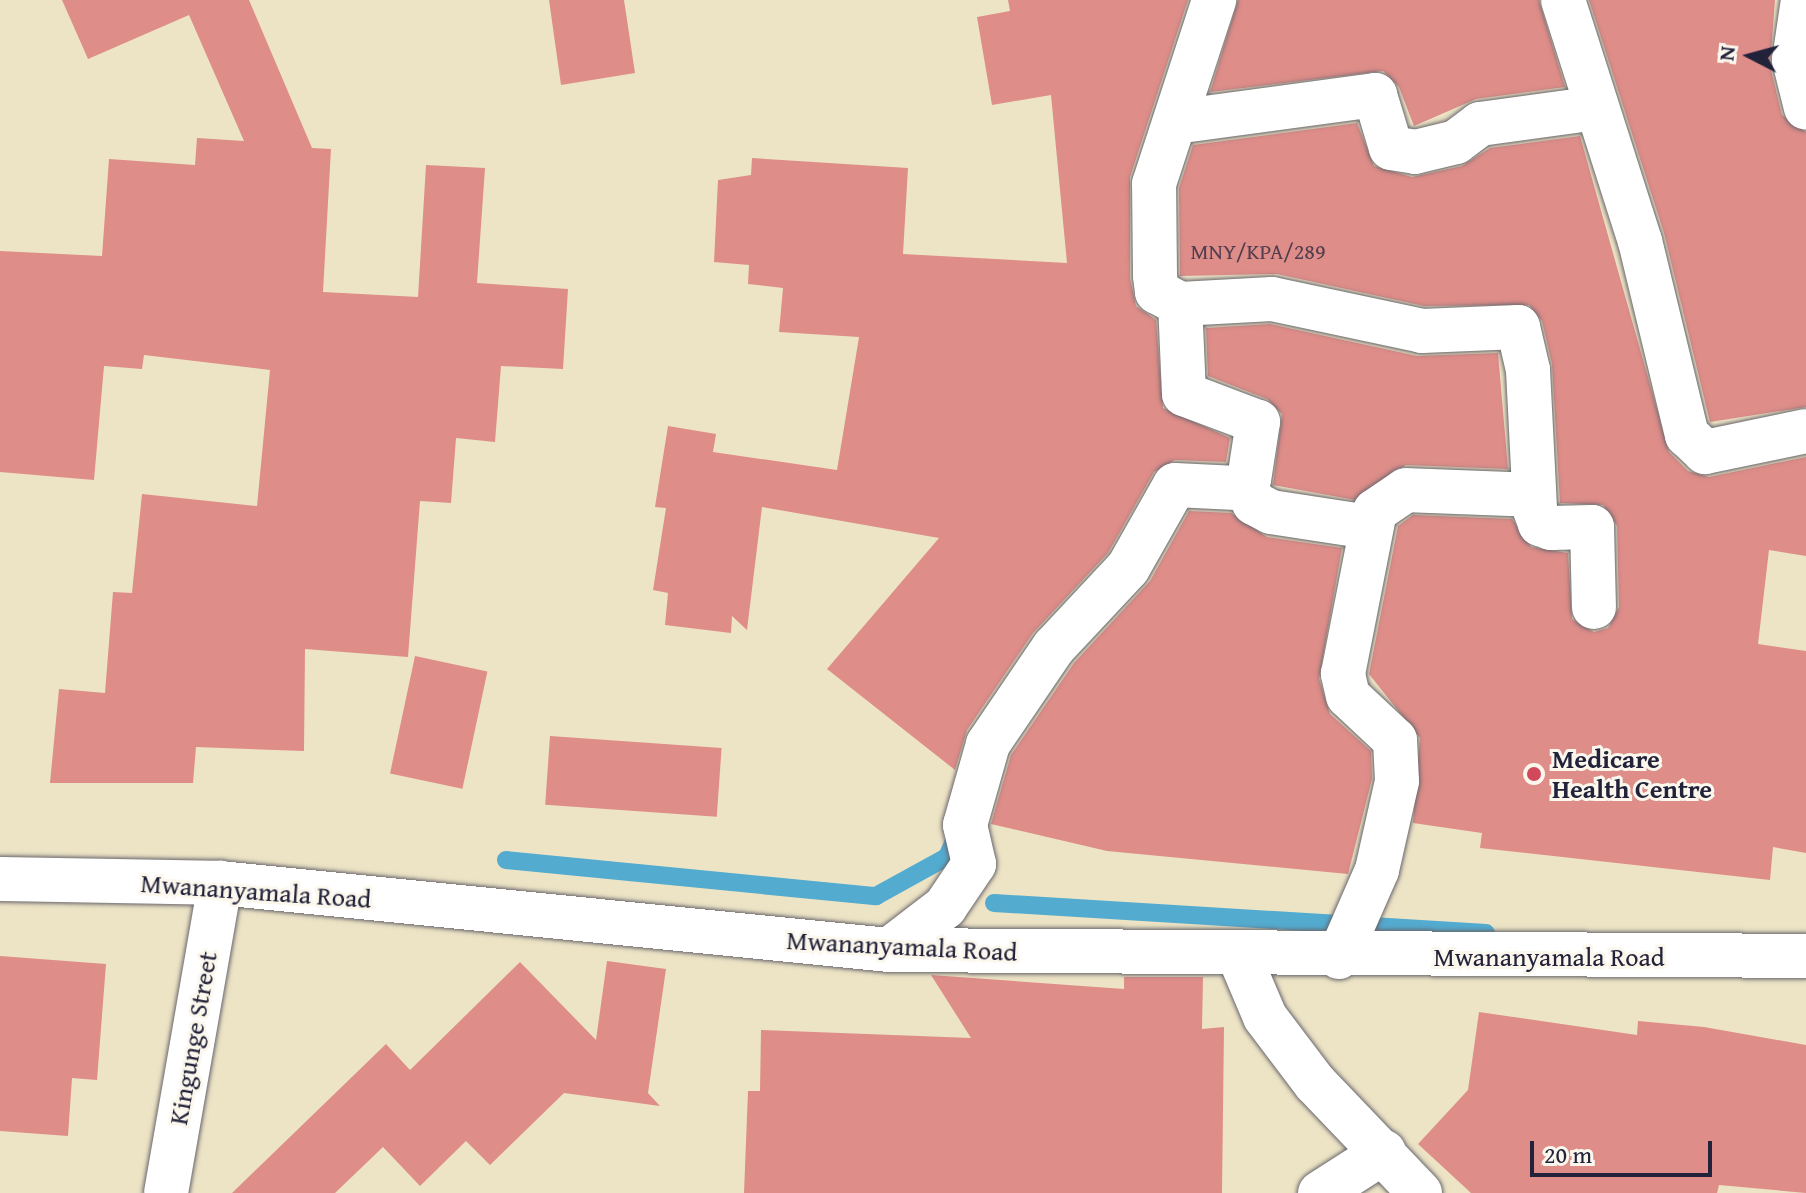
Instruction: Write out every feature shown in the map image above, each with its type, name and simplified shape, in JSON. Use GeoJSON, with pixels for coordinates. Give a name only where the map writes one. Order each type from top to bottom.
{"type":"FeatureCollection","features":[{"type":"Feature","properties":{"kind":"street"},"geometry":{"type":"LineString","coordinates":[[1214,0],[1154,184],[1151,222],[1157,292],[1180,304],[1272,299],[1422,331],[1518,327],[1534,495],[1540,524],[1592,527],[1594,607]]}},
{"type":"Feature","properties":{"kind":"street"},"geometry":{"type":"LineString","coordinates":[[1563,0],[1696,449],[1806,431]]}},
{"type":"Feature","properties":{"kind":"street"},"geometry":{"type":"LineString","coordinates":[[1803,0],[1794,60],[1806,108]]}},
{"type":"Feature","properties":{"kind":"street"},"geometry":{"type":"LineString","coordinates":[[1175,122],[1375,95],[1391,148],[1415,152],[1456,142],[1480,124],[1597,108]]}},
{"type":"Feature","properties":{"kind":"street"},"geometry":{"type":"LineString","coordinates":[[1180,304],[1184,394],[1258,422],[1246,487],[1254,503],[1271,512],[1369,527]]}},
{"type":"Feature","properties":{"kind":"street"},"geometry":{"type":"LineString","coordinates":[[889,950],[945,907],[974,864],[965,825],[988,744],[1054,647],[1128,568],[1175,485],[1246,487]]}},
{"type":"Feature","properties":{"kind":"street"},"geometry":{"type":"LineString","coordinates":[[1339,957],[1377,870],[1397,781],[1395,740],[1348,696],[1343,674],[1369,527],[1394,492],[1534,495]]}},
{"type":"Feature","properties":{"kind":"street","name":"Mwananyamala Road"},"geometry":{"type":"LineString","coordinates":[[0,879],[220,883],[889,950],[1240,958],[1806,956]]}},
{"type":"Feature","properties":{"kind":"street","name":"Kingunge Street"},"geometry":{"type":"LineString","coordinates":[[166,1193],[220,883]]}},
{"type":"Feature","properties":{"kind":"street"},"geometry":{"type":"LineString","coordinates":[[1240,958],[1265,1017],[1315,1083],[1420,1193]]}},
{"type":"Feature","properties":{"kind":"street"},"geometry":{"type":"LineString","coordinates":[[1320,1193],[1384,1152]]}},
{"type":"Feature","properties":{"kind":"building"},"geometry":{"type":"Polygon","coordinates":[[[62,0],[249,0],[312,148],[331,149],[323,292],[418,297],[426,165],[485,168],[477,283],[568,289],[563,369],[501,366],[495,442],[456,438],[451,503],[420,501],[408,657],[305,649],[304,751],[196,747],[193,783],[50,783],[59,689],[105,693],[113,592],[132,593],[142,494],[257,506],[270,370],[144,355],[142,369],[104,366],[94,480],[0,472],[0,251],[102,256],[109,159],[195,165],[197,138],[244,141],[189,15],[88,59],[62,0]]]}},
{"type":"Feature","properties":{"kind":"building"},"geometry":{"type":"Polygon","coordinates":[[[549,0],[624,0],[635,73],[561,85],[549,0]]]}},
{"type":"Feature","properties":{"kind":"building"},"geometry":{"type":"Polygon","coordinates":[[[1008,0],[1188,0],[1130,177],[1130,278],[1136,306],[1156,320],[1163,408],[1230,438],[1226,462],[1175,460],[1154,472],[1108,553],[1033,633],[967,730],[955,770],[827,669],[939,538],[762,507],[747,630],[732,616],[731,633],[665,625],[668,593],[653,590],[666,508],[655,507],[668,426],[716,434],[713,452],[837,470],[859,337],[779,332],[783,288],[748,284],[749,265],[714,262],[718,180],[751,175],[752,158],[908,168],[903,254],[1067,263],[1051,95],[992,105],[977,17],[1010,11],[1008,0]]]}},
{"type":"Feature","properties":{"kind":"building"},"geometry":{"type":"Polygon","coordinates":[[[1238,0],[1539,0],[1565,87],[1476,99],[1414,126],[1399,87],[1383,71],[1210,92],[1238,0]]]}},
{"type":"Feature","properties":{"kind":"building"},"geometry":{"type":"Polygon","coordinates":[[[1589,0],[1775,0],[1770,66],[1782,115],[1806,132],[1806,407],[1710,422],[1664,233],[1589,0]]]}},
{"type":"Feature","properties":{"kind":"building"},"geometry":{"type":"Polygon","coordinates":[[[1357,123],[1374,166],[1412,177],[1462,166],[1490,148],[1580,136],[1669,452],[1688,471],[1709,477],[1806,457],[1806,556],[1769,550],[1758,644],[1806,651],[1806,853],[1773,847],[1770,880],[1480,848],[1482,833],[1413,823],[1420,738],[1369,674],[1398,526],[1413,515],[1512,519],[1531,547],[1568,553],[1572,619],[1594,632],[1608,628],[1619,607],[1617,526],[1603,505],[1560,503],[1552,364],[1542,321],[1529,305],[1424,306],[1277,274],[1180,276],[1179,188],[1193,145],[1357,123]]]}},
{"type":"Feature","properties":{"kind":"building"},"geometry":{"type":"Polygon","coordinates":[[[1270,324],[1417,356],[1498,353],[1508,469],[1406,465],[1355,500],[1273,485],[1282,414],[1267,399],[1208,376],[1206,328],[1270,324]]]}},
{"type":"Feature","properties":{"kind":"building"},"geometry":{"type":"Polygon","coordinates":[[[1189,511],[1231,513],[1267,537],[1342,548],[1319,679],[1330,714],[1371,751],[1372,779],[1348,874],[1107,851],[991,824],[1011,755],[1074,663],[1150,581],[1189,511]]]}},
{"type":"Feature","properties":{"kind":"building"},"geometry":{"type":"Polygon","coordinates":[[[415,656],[487,671],[462,789],[390,773],[415,656]]]}},
{"type":"Feature","properties":{"kind":"building"},"geometry":{"type":"Polygon","coordinates":[[[550,736],[722,748],[717,817],[545,805],[550,736]]]}},
{"type":"Feature","properties":{"kind":"building"},"geometry":{"type":"Polygon","coordinates":[[[0,956],[106,964],[97,1080],[72,1078],[68,1136],[0,1131],[0,956]]]}},
{"type":"Feature","properties":{"kind":"building"},"geometry":{"type":"Polygon","coordinates":[[[607,961],[666,969],[648,1093],[660,1106],[564,1093],[490,1165],[466,1141],[420,1186],[383,1147],[335,1193],[232,1193],[386,1044],[410,1070],[520,962],[596,1040],[607,961]]]}},
{"type":"Feature","properties":{"kind":"building"},"geometry":{"type":"Polygon","coordinates":[[[931,975],[1124,989],[1124,977],[1203,977],[1202,1029],[1224,1027],[1222,1193],[744,1193],[748,1091],[760,1091],[761,1030],[971,1038],[931,975]]]}},
{"type":"Feature","properties":{"kind":"building"},"geometry":{"type":"Polygon","coordinates":[[[1479,1012],[1637,1035],[1638,1021],[1704,1027],[1806,1045],[1806,1193],[1719,1185],[1717,1193],[1471,1193],[1418,1144],[1468,1090],[1479,1012]]]}},
{"type":"Feature","properties":{"kind":"waterway"},"geometry":{"type":"LineString","coordinates":[[506,860],[876,896],[947,857],[958,832]]}},
{"type":"Feature","properties":{"kind":"waterway"},"geometry":{"type":"LineString","coordinates":[[994,903],[1486,933]]}},
{"type":"Feature","properties":{"kind":"place","name":"Medicare Health Centre"},"geometry":{"type":"Point","coordinates":[1534,774]}}]}
